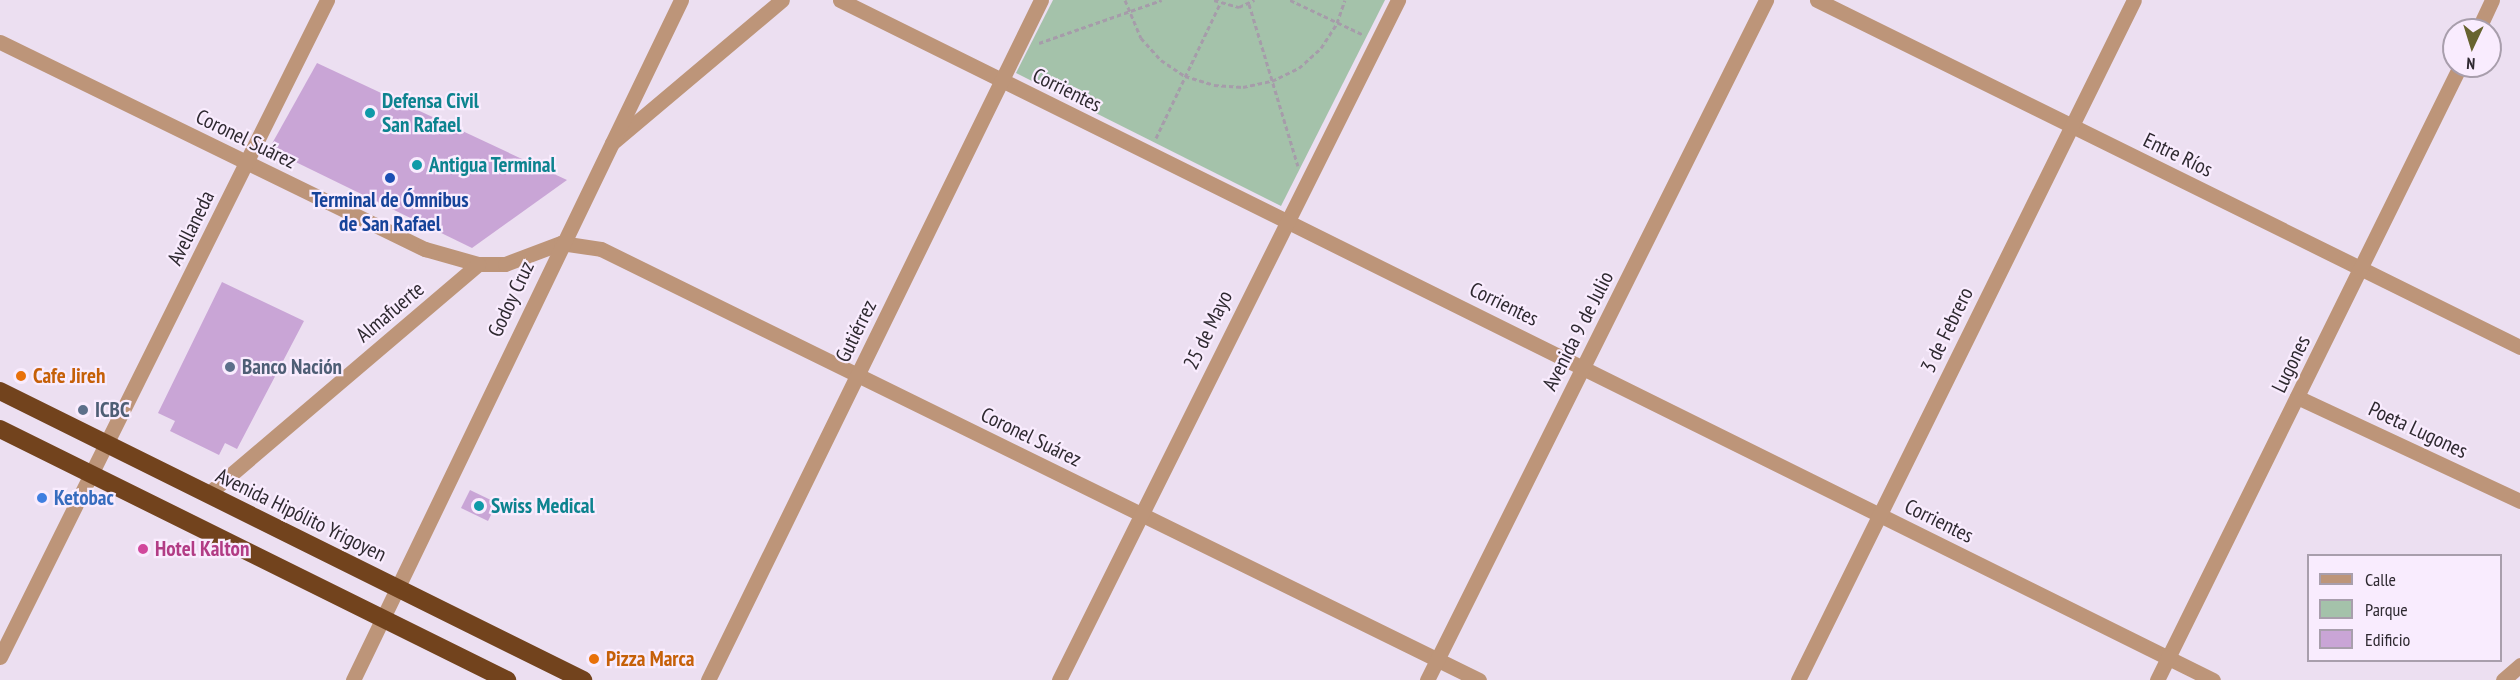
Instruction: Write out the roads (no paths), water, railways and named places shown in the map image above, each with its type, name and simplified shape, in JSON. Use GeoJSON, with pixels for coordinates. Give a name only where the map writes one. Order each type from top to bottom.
{"type":"FeatureCollection","features":[{"type":"Feature","properties":{"kind":"highway","name":"Avenida Hipólito Yrigoyen"},"geometry":{"type":"LineString","coordinates":[[0,391],[583,680]]}},
{"type":"Feature","properties":{"kind":"highway"},"geometry":{"type":"LineString","coordinates":[[0,429],[507,680]]}},
{"type":"Feature","properties":{"kind":"street","name":"Avellaneda"},"geometry":{"type":"LineString","coordinates":[[0,657],[108,445],[327,0]]}},
{"type":"Feature","properties":{"kind":"street","name":"Godoy Cruz"},"geometry":{"type":"LineString","coordinates":[[353,680],[561,243],[681,0]]}},
{"type":"Feature","properties":{"kind":"street"},"geometry":{"type":"LineString","coordinates":[[608,147],[782,0]]}},
{"type":"Feature","properties":{"kind":"street","name":"Corrientes"},"geometry":{"type":"LineString","coordinates":[[840,0],[1285,221],[1584,366],[1878,515],[2213,680]]}},
{"type":"Feature","properties":{"kind":"street","name":"Gutiérrez"},"geometry":{"type":"LineString","coordinates":[[708,680],[1041,0]]}},
{"type":"Feature","properties":{"kind":"street","name":"25 de Mayo"},"geometry":{"type":"LineString","coordinates":[[1059,680],[1285,221],[1398,0]]}},
{"type":"Feature","properties":{"kind":"street","name":"Avenida 9 de Julio"},"geometry":{"type":"LineString","coordinates":[[1427,680],[1766,0]]}},
{"type":"Feature","properties":{"kind":"street","name":"Entre Ríos"},"geometry":{"type":"LineString","coordinates":[[1817,0],[2520,347]]}},
{"type":"Feature","properties":{"kind":"street","name":"3 de Febrero"},"geometry":{"type":"LineString","coordinates":[[1798,680],[2134,0]]}},
{"type":"Feature","properties":{"kind":"street"},"geometry":{"type":"LineString","coordinates":[[2484,18],[2492,0]]}},
{"type":"Feature","properties":{"kind":"street","name":"Coronel Suárez"},"geometry":{"type":"LineString","coordinates":[[0,42],[425,249],[478,264]]}},
{"type":"Feature","properties":{"kind":"street","name":"Lugones"},"geometry":{"type":"LineString","coordinates":[[2157,680],[2454,78]]}},
{"type":"Feature","properties":{"kind":"street","name":"Coronel Suárez"},"geometry":{"type":"LineString","coordinates":[[561,243],[601,249],[1479,680]]}},
{"type":"Feature","properties":{"kind":"street"},"geometry":{"type":"LineString","coordinates":[[478,264],[505,264],[561,243]]}},
{"type":"Feature","properties":{"kind":"street","name":"Almafuerte"},"geometry":{"type":"LineString","coordinates":[[208,494],[478,264]]}},
{"type":"Feature","properties":{"kind":"street","name":"Poeta Lugones"},"geometry":{"type":"LineString","coordinates":[[2297,398],[2520,501]]}},
{"type":"Feature","properties":{"kind":"place","name":"Defensa Civil San Rafael"},"geometry":{"type":"Point","coordinates":[370,113]}},
{"type":"Feature","properties":{"kind":"place","name":"Antigua Terminal"},"geometry":{"type":"Point","coordinates":[417,165]}},
{"type":"Feature","properties":{"kind":"place","name":"Terminal de Ómnibus de San Rafael"},"geometry":{"type":"Point","coordinates":[390,178]}},
{"type":"Feature","properties":{"kind":"place","name":"Banco Nación"},"geometry":{"type":"Point","coordinates":[230,367]}},
{"type":"Feature","properties":{"kind":"place","name":"Cafe Jireh"},"geometry":{"type":"Point","coordinates":[21,376]}},
{"type":"Feature","properties":{"kind":"place","name":"ICBC"},"geometry":{"type":"Point","coordinates":[83,410]}},
{"type":"Feature","properties":{"kind":"place","name":"Ketobac"},"geometry":{"type":"Point","coordinates":[42,498]}},
{"type":"Feature","properties":{"kind":"place","name":"Swiss Medical"},"geometry":{"type":"Point","coordinates":[479,506]}},
{"type":"Feature","properties":{"kind":"place","name":"Hotel Kalton"},"geometry":{"type":"Point","coordinates":[143,549]}},
{"type":"Feature","properties":{"kind":"place","name":"Pizza Marca"},"geometry":{"type":"Point","coordinates":[594,659]}}]}
